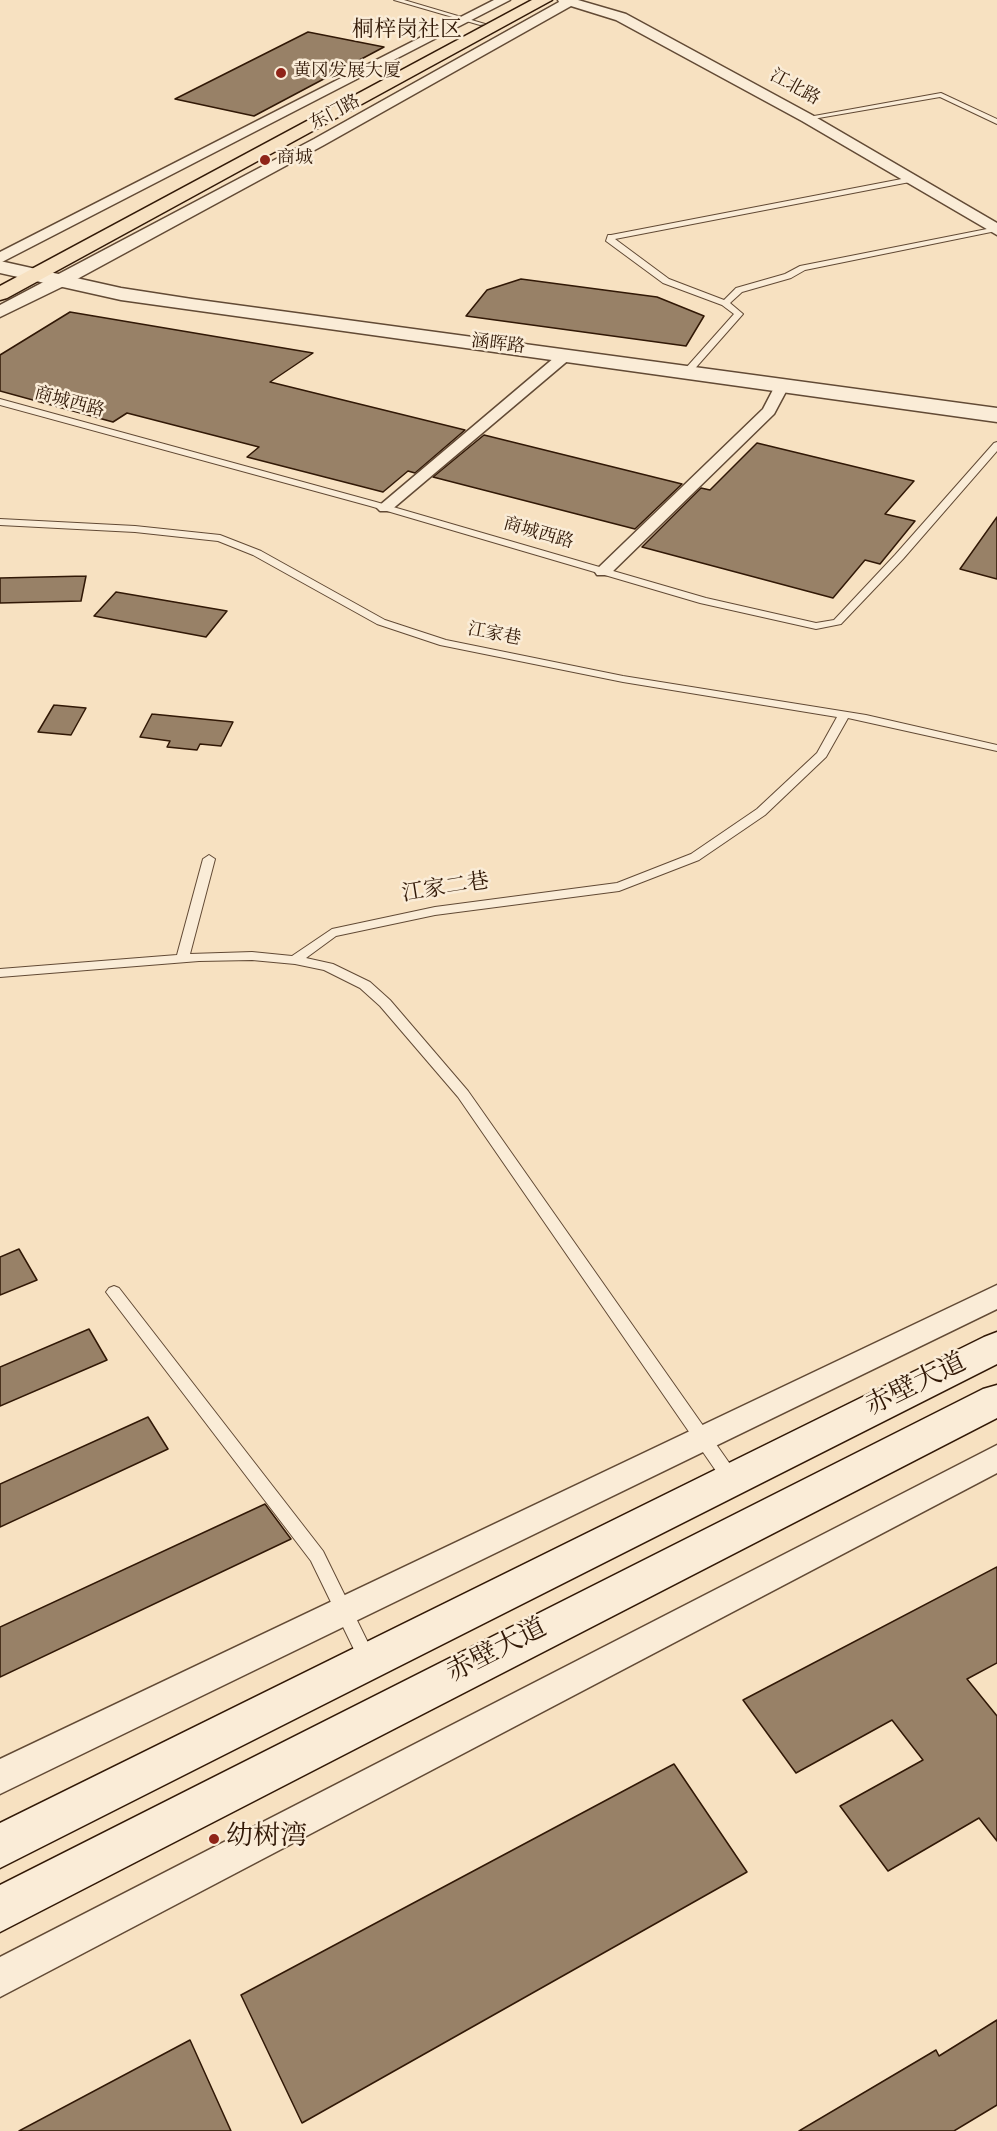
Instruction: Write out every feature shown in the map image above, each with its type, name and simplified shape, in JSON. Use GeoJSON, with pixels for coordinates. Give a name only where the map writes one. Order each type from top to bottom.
{"type":"FeatureCollection","features":[{"type":"Feature","properties":{"kind":"main road","name":"东门路"},"geometry":{"type":"LineString","coordinates":[[3,268],[473,22],[527,0]]}},
{"type":"Feature","properties":{"kind":"main road","name":"东门路"},"geometry":{"type":"LineString","coordinates":[[0,294],[544,0]]}},
{"type":"Feature","properties":{"kind":"main road","name":"涵晖路"},"geometry":{"type":"LineString","coordinates":[[3,268],[121,294],[997,415]]}},
{"type":"Feature","properties":{"kind":"main road","name":"赤壁大道"},"geometry":{"type":"LineString","coordinates":[[0,1846],[997,1347]]}},
{"type":"Feature","properties":{"kind":"main road","name":"赤壁大道"},"geometry":{"type":"LineString","coordinates":[[0,1909],[997,1400]]}},
{"type":"Feature","properties":{"kind":"street"},"geometry":{"type":"LineString","coordinates":[[473,22],[504,0]]}},
{"type":"Feature","properties":{"kind":"street"},"geometry":{"type":"LineString","coordinates":[[0,312],[62,281],[319,142],[569,0]]}},
{"type":"Feature","properties":{"kind":"street","name":"江北路"},"geometry":{"type":"LineString","coordinates":[[569,0],[621,17],[807,118],[997,230]]}},
{"type":"Feature","properties":{"kind":"street"},"geometry":{"type":"LineString","coordinates":[[385,508],[566,355]]}},
{"type":"Feature","properties":{"kind":"street"},"geometry":{"type":"LineString","coordinates":[[603,572],[769,411],[783,384]]}},
{"type":"Feature","properties":{"kind":"street"},"geometry":{"type":"LineString","coordinates":[[0,1777],[997,1296]]}},
{"type":"Feature","properties":{"kind":"street"},"geometry":{"type":"LineString","coordinates":[[0,1978],[997,1458]]}},
{"type":"Feature","properties":{"kind":"lane"},"geometry":{"type":"LineString","coordinates":[[397,0],[473,22]]}},
{"type":"Feature","properties":{"kind":"lane"},"geometry":{"type":"LineString","coordinates":[[807,118],[941,95],[997,122]]}},
{"type":"Feature","properties":{"kind":"lane"},"geometry":{"type":"LineString","coordinates":[[688,371],[739,314],[725,303],[666,281],[610,241],[611,237],[912,179]]}},
{"type":"Feature","properties":{"kind":"lane"},"geometry":{"type":"LineString","coordinates":[[725,303],[739,290],[788,276],[803,268],[997,230]]}},
{"type":"Feature","properties":{"kind":"lane","name":"商城西路"},"geometry":{"type":"LineString","coordinates":[[0,402],[385,508],[704,602],[816,626],[837,622],[899,557],[997,445]]}},
{"type":"Feature","properties":{"kind":"lane","name":"江家巷"},"geometry":{"type":"LineString","coordinates":[[0,522],[135,529],[220,538],[257,553],[381,622],[444,643],[623,679],[844,715],[997,748]]}},
{"type":"Feature","properties":{"kind":"lane","name":"江家二巷"},"geometry":{"type":"LineString","coordinates":[[295,960],[332,933],[435,911],[619,887],[695,857],[761,812],[813,764],[822,755],[844,715]]}},
{"type":"Feature","properties":{"kind":"lane"},"geometry":{"type":"LineString","coordinates":[[182,958],[209,860]]}},
{"type":"Feature","properties":{"kind":"lane"},"geometry":{"type":"LineString","coordinates":[[0,973],[182,958],[252,956],[295,960],[328,967],[365,985],[385,1003],[455,1085],[730,1479]]}},
{"type":"Feature","properties":{"kind":"lane"},"geometry":{"type":"LineString","coordinates":[[114,1292],[317,1556],[368,1661]]}},
{"type":"Feature","properties":{"kind":"building","name":"黄冈发展大厦"},"geometry":{"type":"Polygon","coordinates":[[[308,32],[384,47],[254,116],[175,99],[308,32]]]}},
{"type":"Feature","properties":{"kind":"building"},"geometry":{"type":"Polygon","coordinates":[[[521,279],[657,297],[704,316],[686,346],[466,316],[487,290],[521,279]]]}},
{"type":"Feature","properties":{"kind":"building"},"geometry":{"type":"Polygon","coordinates":[[[70,312],[313,353],[270,382],[465,430],[415,473],[408,471],[383,492],[247,457],[259,447],[127,413],[113,422],[0,391],[0,355],[70,312]]]}},
{"type":"Feature","properties":{"kind":"building"},"geometry":{"type":"Polygon","coordinates":[[[484,435],[682,484],[635,529],[433,477],[484,435]]]}},
{"type":"Feature","properties":{"kind":"building"},"geometry":{"type":"Polygon","coordinates":[[[757,443],[914,481],[885,514],[915,521],[880,564],[865,560],[833,598],[642,547],[701,488],[710,490],[757,443]]]}},
{"type":"Feature","properties":{"kind":"building"},"geometry":{"type":"Polygon","coordinates":[[[997,517],[997,579],[960,569],[997,517]]]}},
{"type":"Feature","properties":{"kind":"building"},"geometry":{"type":"Polygon","coordinates":[[[86,576],[81,601],[0,603],[0,578],[86,576]]]}},
{"type":"Feature","properties":{"kind":"building"},"geometry":{"type":"Polygon","coordinates":[[[116,592],[227,611],[206,637],[94,616],[116,592]]]}},
{"type":"Feature","properties":{"kind":"building"},"geometry":{"type":"Polygon","coordinates":[[[54,705],[86,708],[71,735],[38,732],[54,705]]]}},
{"type":"Feature","properties":{"kind":"building"},"geometry":{"type":"Polygon","coordinates":[[[152,714],[233,722],[221,746],[200,744],[197,750],[167,747],[170,741],[140,737],[152,714]]]}},
{"type":"Feature","properties":{"kind":"building"},"geometry":{"type":"Polygon","coordinates":[[[19,1249],[37,1280],[0,1295],[0,1257],[19,1249]]]}},
{"type":"Feature","properties":{"kind":"building"},"geometry":{"type":"Polygon","coordinates":[[[89,1329],[107,1360],[0,1406],[0,1367],[89,1329]]]}},
{"type":"Feature","properties":{"kind":"building"},"geometry":{"type":"Polygon","coordinates":[[[148,1417],[168,1449],[0,1527],[0,1484],[148,1417]]]}},
{"type":"Feature","properties":{"kind":"building"},"geometry":{"type":"Polygon","coordinates":[[[265,1504],[291,1539],[0,1677],[0,1627],[265,1504]]]}},
{"type":"Feature","properties":{"kind":"building"},"geometry":{"type":"Polygon","coordinates":[[[997,1567],[997,1663],[967,1679],[997,1716],[997,1841],[979,1818],[888,1871],[840,1806],[923,1760],[892,1720],[796,1773],[743,1700],[997,1567]]]}},
{"type":"Feature","properties":{"kind":"building"},"geometry":{"type":"Polygon","coordinates":[[[674,1764],[747,1872],[302,2123],[241,1995],[674,1764]]]}},
{"type":"Feature","properties":{"kind":"building"},"geometry":{"type":"Polygon","coordinates":[[[997,2020],[997,2105],[954,2131],[799,2131],[936,2050],[939,2056],[997,2020]]]}},
{"type":"Feature","properties":{"kind":"building"},"geometry":{"type":"Polygon","coordinates":[[[190,2040],[231,2131],[19,2131],[190,2040]]]}},
{"type":"Feature","properties":{"kind":"place","name":"黄冈发展大厦"},"geometry":{"type":"Point","coordinates":[281,73]}},
{"type":"Feature","properties":{"kind":"place","name":"商城"},"geometry":{"type":"Point","coordinates":[265,160]}},
{"type":"Feature","properties":{"kind":"place","name":"幼树湾"},"geometry":{"type":"Point","coordinates":[214,1839]}},
{"type":"Feature","properties":{"kind":"district","name":"桐梓岗社区"},"geometry":{"type":"Point","coordinates":[407,32]}}]}
